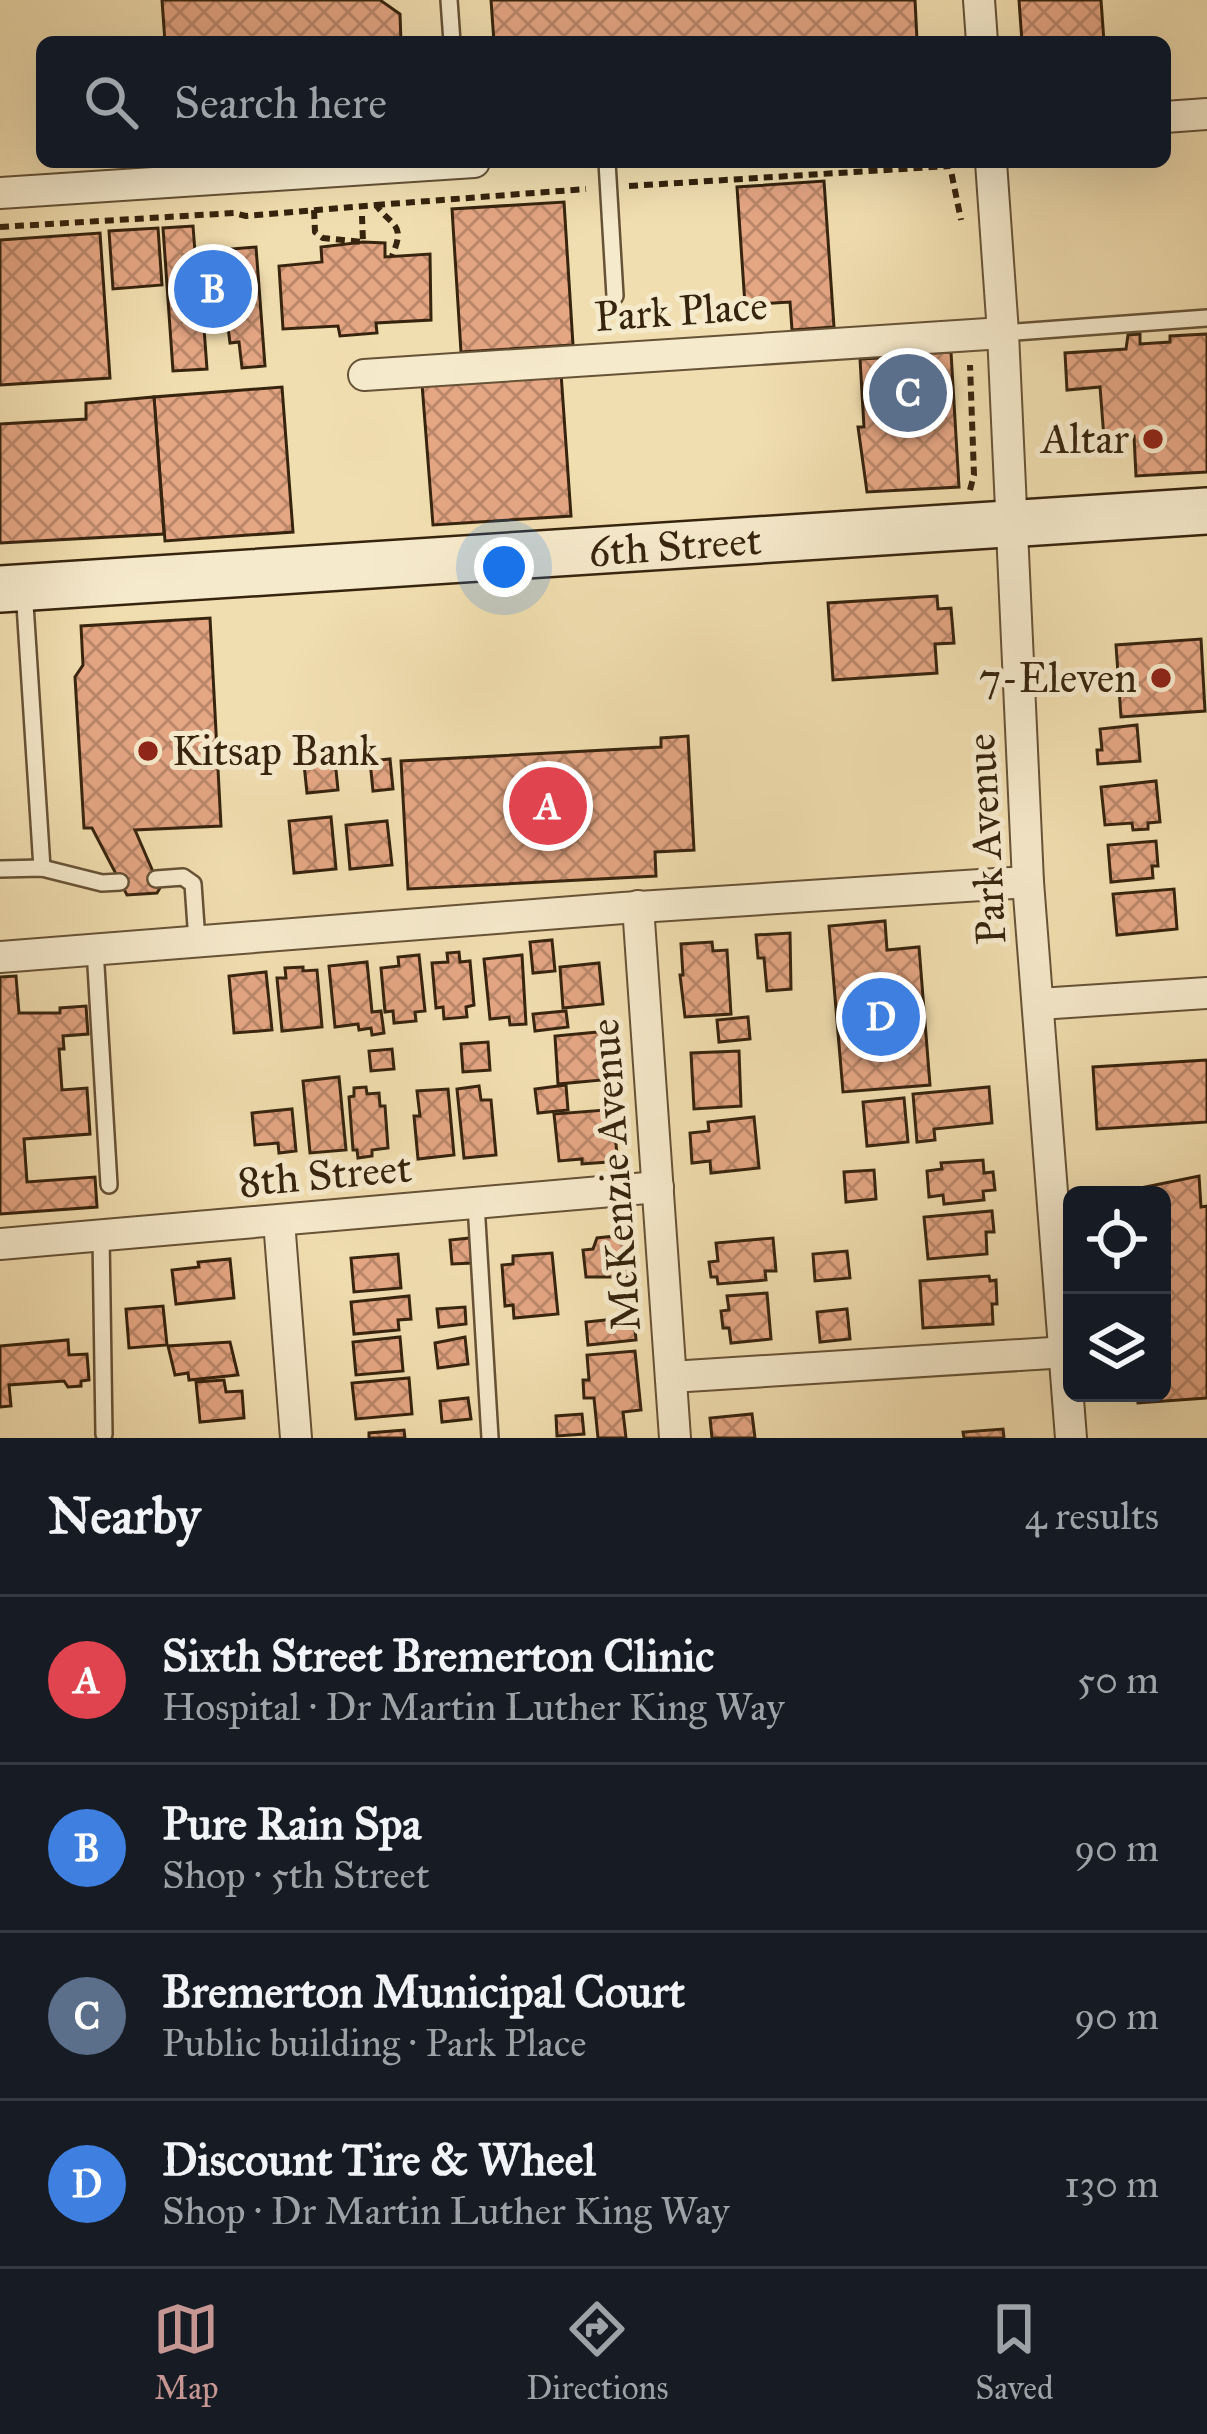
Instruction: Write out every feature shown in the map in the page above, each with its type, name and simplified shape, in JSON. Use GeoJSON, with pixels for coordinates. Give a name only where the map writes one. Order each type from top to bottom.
{"type":"FeatureCollection","features":[{"type":"Feature","properties":{"kind":"main road","name":"6th Street"},"geometry":{"type":"LineString","coordinates":[[12,588],[1011,525],[1206,518]]}},
{"type":"Feature","properties":{"kind":"street"},"geometry":{"type":"LineString","coordinates":[[979,0],[982,36]]}},
{"type":"Feature","properties":{"kind":"street"},"geometry":{"type":"LineString","coordinates":[[1171,117],[1207,114]]}},
{"type":"Feature","properties":{"kind":"street"},"geometry":{"type":"LineString","coordinates":[[0,193],[371,168]]}},
{"type":"Feature","properties":{"kind":"street","name":"Park Avenue"},"geometry":{"type":"LineString","coordinates":[[991,168],[1028,882],[1063,1300]]}},
{"type":"Feature","properties":{"kind":"street","name":"Park Place"},"geometry":{"type":"LineString","coordinates":[[364,375],[1003,333]]}},
{"type":"Feature","properties":{"kind":"street"},"geometry":{"type":"LineString","coordinates":[[0,957],[638,906],[1028,882]]}},
{"type":"Feature","properties":{"kind":"street","name":"McKenzie Avenue"},"geometry":{"type":"LineString","coordinates":[[638,906],[675,1438]]}},
{"type":"Feature","properties":{"kind":"street"},"geometry":{"type":"LineString","coordinates":[[1040,1004],[1207,993]]}},
{"type":"Feature","properties":{"kind":"street","name":"8th Street"},"geometry":{"type":"LineString","coordinates":[[0,1244],[658,1187]]}},
{"type":"Feature","properties":{"kind":"street"},"geometry":{"type":"LineString","coordinates":[[280,1222],[296,1438]]}},
{"type":"Feature","properties":{"kind":"street"},"geometry":{"type":"LineString","coordinates":[[670,1377],[1063,1352]]}},
{"type":"Feature","properties":{"kind":"street","name":"Park Avenue"},"geometry":{"type":"LineString","coordinates":[[1069,1402],[1071,1438]]}},
{"type":"Feature","properties":{"kind":"lane"},"geometry":{"type":"LineString","coordinates":[[449,0],[452,36]]}},
{"type":"Feature","properties":{"kind":"lane"},"geometry":{"type":"LineString","coordinates":[[607,168],[615,296]]}},
{"type":"Feature","properties":{"kind":"lane"},"geometry":{"type":"LineString","coordinates":[[1003,333],[1207,318]]}},
{"type":"Feature","properties":{"kind":"lane"},"geometry":{"type":"LineString","coordinates":[[12,588],[42,868]]}},
{"type":"Feature","properties":{"kind":"lane"},"geometry":{"type":"LineString","coordinates":[[0,869],[42,868],[102,883],[121,882]]}},
{"type":"Feature","properties":{"kind":"lane"},"geometry":{"type":"LineString","coordinates":[[156,879],[183,877],[193,884],[197,941]]}},
{"type":"Feature","properties":{"kind":"lane"},"geometry":{"type":"LineString","coordinates":[[95,949],[109,1185]]}},
{"type":"Feature","properties":{"kind":"lane"},"geometry":{"type":"LineString","coordinates":[[476,1204],[490,1438]]}},
{"type":"Feature","properties":{"kind":"lane"},"geometry":{"type":"LineString","coordinates":[[101,1235],[104,1434]]}},
{"type":"Feature","properties":{"kind":"path"},"geometry":{"type":"LineString","coordinates":[[0,227],[919,168]]}},
{"type":"Feature","properties":{"kind":"path"},"geometry":{"type":"LineString","coordinates":[[950,168],[963,238]]}},
{"type":"Feature","properties":{"kind":"path"},"geometry":{"type":"LineString","coordinates":[[376,205],[399,230],[392,256]]}},
{"type":"Feature","properties":{"kind":"path"},"geometry":{"type":"LineString","coordinates":[[314,210],[315,232],[337,241],[363,242],[362,216]]}},
{"type":"Feature","properties":{"kind":"path"},"geometry":{"type":"LineString","coordinates":[[970,335],[974,475]]}},
{"type":"Feature","properties":{"kind":"building"},"geometry":{"type":"Polygon","coordinates":[[[162,0],[380,0],[400,14],[401,36],[165,36],[162,0]]]}},
{"type":"Feature","properties":{"kind":"building"},"geometry":{"type":"Polygon","coordinates":[[[491,0],[915,0],[917,36],[494,36],[491,0]]]}},
{"type":"Feature","properties":{"kind":"building"},"geometry":{"type":"Polygon","coordinates":[[[1019,0],[1101,0],[1104,36],[1022,36],[1019,0]]]}},
{"type":"Feature","properties":{"kind":"building"},"geometry":{"type":"Polygon","coordinates":[[[824,181],[834,327],[792,330],[790,302],[745,305],[737,187],[824,181]]]}},
{"type":"Feature","properties":{"kind":"building"},"geometry":{"type":"Polygon","coordinates":[[[564,202],[573,345],[461,352],[452,209],[564,202]]]}},
{"type":"Feature","properties":{"kind":"building"},"geometry":{"type":"Polygon","coordinates":[[[193,226],[195,252],[256,247],[265,366],[242,368],[239,342],[230,343],[228,327],[204,328],[207,369],[173,371],[163,228],[193,226]]]}},
{"type":"Feature","properties":{"kind":"building"},"geometry":{"type":"Polygon","coordinates":[[[158,228],[162,285],[113,289],[109,231],[158,228]]]}},
{"type":"Feature","properties":{"kind":"building"},"geometry":{"type":"Polygon","coordinates":[[[100,233],[110,378],[0,385],[0,240],[100,233]]]}},
{"type":"Feature","properties":{"kind":"building"},"geometry":{"type":"Polygon","coordinates":[[[385,243],[385,257],[430,254],[431,320],[376,323],[377,333],[340,336],[338,326],[283,329],[279,266],[322,262],[321,247],[385,243]]]}},
{"type":"Feature","properties":{"kind":"building"},"geometry":{"type":"Polygon","coordinates":[[[1140,334],[1140,344],[1207,334],[1207,472],[1136,476],[1134,436],[1104,438],[1100,387],[1067,390],[1065,353],[1126,349],[1128,335],[1140,334]]]}},
{"type":"Feature","properties":{"kind":"building"},"geometry":{"type":"Polygon","coordinates":[[[936,340],[936,353],[951,352],[959,487],[867,492],[858,427],[864,427],[860,359],[918,356],[918,342],[936,340]]]}},
{"type":"Feature","properties":{"kind":"building"},"geometry":{"type":"Polygon","coordinates":[[[561,373],[571,516],[433,525],[422,384],[561,373]]]}},
{"type":"Feature","properties":{"kind":"building"},"geometry":{"type":"Polygon","coordinates":[[[282,387],[293,532],[165,541],[154,397],[282,387]]]}},
{"type":"Feature","properties":{"kind":"building"},"geometry":{"type":"Polygon","coordinates":[[[154,397],[164,534],[0,543],[0,424],[86,419],[86,403],[154,397]]]}},
{"type":"Feature","properties":{"kind":"building"},"geometry":{"type":"Polygon","coordinates":[[[937,596],[938,609],[951,608],[954,643],[935,644],[937,673],[833,680],[828,603],[937,596]]]}},
{"type":"Feature","properties":{"kind":"building","name":"Kitsap Bank"},"geometry":{"type":"Polygon","coordinates":[[[210,618],[221,826],[135,830],[160,888],[157,893],[127,895],[92,828],[84,828],[75,677],[83,665],[81,626],[210,618]]]}},
{"type":"Feature","properties":{"kind":"building","name":"7-Eleven"},"geometry":{"type":"Polygon","coordinates":[[[1201,639],[1205,711],[1121,717],[1116,645],[1201,639]]]}},
{"type":"Feature","properties":{"kind":"building"},"geometry":{"type":"Polygon","coordinates":[[[1137,725],[1140,761],[1098,764],[1100,729],[1137,725]]]}},
{"type":"Feature","properties":{"kind":"building"},"geometry":{"type":"Polygon","coordinates":[[[688,736],[694,850],[655,852],[656,876],[408,889],[401,761],[661,747],[661,738],[688,736]]]}},
{"type":"Feature","properties":{"kind":"building"},"geometry":{"type":"Polygon","coordinates":[[[390,759],[393,789],[373,791],[370,761],[390,759]]]}},
{"type":"Feature","properties":{"kind":"building"},"geometry":{"type":"Polygon","coordinates":[[[335,760],[338,790],[307,793],[304,764],[335,760]]]}},
{"type":"Feature","properties":{"kind":"building"},"geometry":{"type":"Polygon","coordinates":[[[1156,781],[1160,822],[1133,830],[1132,823],[1105,825],[1101,787],[1156,781]]]}},
{"type":"Feature","properties":{"kind":"building"},"geometry":{"type":"Polygon","coordinates":[[[331,817],[336,869],[294,873],[289,821],[331,817]]]}},
{"type":"Feature","properties":{"kind":"building"},"geometry":{"type":"Polygon","coordinates":[[[387,821],[392,865],[350,869],[346,825],[387,821]]]}},
{"type":"Feature","properties":{"kind":"building"},"geometry":{"type":"Polygon","coordinates":[[[1156,841],[1158,866],[1152,866],[1153,878],[1111,882],[1108,845],[1156,841]]]}},
{"type":"Feature","properties":{"kind":"building"},"geometry":{"type":"Polygon","coordinates":[[[1174,889],[1177,929],[1117,935],[1113,894],[1174,889]]]}},
{"type":"Feature","properties":{"kind":"building"},"geometry":{"type":"Polygon","coordinates":[[[885,921],[887,950],[919,947],[930,1085],[843,1092],[829,926],[885,921]]]}},
{"type":"Feature","properties":{"kind":"building"},"geometry":{"type":"Polygon","coordinates":[[[790,933],[791,989],[767,991],[756,935],[790,933]]]}},
{"type":"Feature","properties":{"kind":"building"},"geometry":{"type":"Polygon","coordinates":[[[552,940],[555,971],[533,973],[530,942],[552,940]]]}},
{"type":"Feature","properties":{"kind":"building"},"geometry":{"type":"Polygon","coordinates":[[[712,942],[713,951],[727,950],[731,1014],[685,1017],[681,944],[712,942]]]}},
{"type":"Feature","properties":{"kind":"building"},"geometry":{"type":"Polygon","coordinates":[[[459,952],[460,962],[470,961],[474,1005],[466,1007],[467,1017],[444,1019],[443,1007],[436,1008],[432,963],[448,962],[447,953],[459,952]]]}},
{"type":"Feature","properties":{"kind":"building"},"geometry":{"type":"Polygon","coordinates":[[[419,955],[425,1011],[415,1012],[416,1021],[394,1023],[393,1011],[385,1012],[381,968],[399,966],[398,957],[419,955]]]}},
{"type":"Feature","properties":{"kind":"building"},"geometry":{"type":"Polygon","coordinates":[[[522,955],[526,1024],[510,1025],[509,1017],[490,1019],[484,959],[522,955]]]}},
{"type":"Feature","properties":{"kind":"building"},"geometry":{"type":"Polygon","coordinates":[[[367,962],[372,1012],[381,1011],[384,1033],[372,1035],[371,1028],[359,1030],[358,1024],[335,1027],[329,966],[367,962]]]}},
{"type":"Feature","properties":{"kind":"building"},"geometry":{"type":"Polygon","coordinates":[[[599,963],[603,1004],[563,1008],[560,967],[599,963]]]}},
{"type":"Feature","properties":{"kind":"building"},"geometry":{"type":"Polygon","coordinates":[[[303,967],[303,971],[317,970],[322,1027],[282,1031],[277,978],[286,978],[285,968],[303,967]]]}},
{"type":"Feature","properties":{"kind":"building"},"geometry":{"type":"Polygon","coordinates":[[[266,972],[272,1030],[234,1033],[229,976],[266,972]]]}},
{"type":"Feature","properties":{"kind":"building"},"geometry":{"type":"Polygon","coordinates":[[[16,976],[19,1013],[60,1013],[60,1008],[86,1006],[88,1034],[63,1036],[64,1049],[59,1049],[62,1090],[87,1088],[90,1134],[24,1139],[27,1182],[95,1177],[97,1207],[0,1214],[0,977],[16,976]]]}},
{"type":"Feature","properties":{"kind":"building"},"geometry":{"type":"Polygon","coordinates":[[[566,1011],[568,1027],[535,1031],[533,1014],[566,1011]]]}},
{"type":"Feature","properties":{"kind":"building"},"geometry":{"type":"Polygon","coordinates":[[[748,1017],[750,1039],[719,1042],[717,1020],[748,1017]]]}},
{"type":"Feature","properties":{"kind":"building"},"geometry":{"type":"Polygon","coordinates":[[[609,1031],[611,1063],[601,1064],[602,1080],[558,1084],[555,1036],[609,1031]]]}},
{"type":"Feature","properties":{"kind":"building"},"geometry":{"type":"Polygon","coordinates":[[[488,1042],[490,1070],[463,1072],[461,1044],[488,1042]]]}},
{"type":"Feature","properties":{"kind":"building"},"geometry":{"type":"Polygon","coordinates":[[[392,1049],[394,1069],[371,1071],[369,1051],[392,1049]]]}},
{"type":"Feature","properties":{"kind":"building"},"geometry":{"type":"Polygon","coordinates":[[[739,1051],[741,1106],[694,1109],[691,1053],[739,1051]]]}},
{"type":"Feature","properties":{"kind":"building"},"geometry":{"type":"Polygon","coordinates":[[[1207,1060],[1207,1122],[1097,1129],[1093,1067],[1207,1060]]]}},
{"type":"Feature","properties":{"kind":"building"},"geometry":{"type":"Polygon","coordinates":[[[339,1077],[346,1150],[310,1153],[303,1081],[339,1077]]]}},
{"type":"Feature","properties":{"kind":"building"},"geometry":{"type":"Polygon","coordinates":[[[566,1085],[568,1110],[538,1113],[535,1089],[566,1085]]]}},
{"type":"Feature","properties":{"kind":"building"},"geometry":{"type":"Polygon","coordinates":[[[479,1086],[481,1100],[491,1100],[496,1155],[464,1158],[457,1089],[479,1086]]]}},
{"type":"Feature","properties":{"kind":"building"},"geometry":{"type":"Polygon","coordinates":[[[366,1087],[367,1094],[379,1093],[380,1106],[385,1106],[388,1148],[358,1158],[353,1150],[349,1097],[354,1096],[354,1088],[366,1087]]]}},
{"type":"Feature","properties":{"kind":"building"},"geometry":{"type":"Polygon","coordinates":[[[989,1087],[992,1123],[934,1129],[935,1140],[917,1142],[913,1094],[989,1087]]]}},
{"type":"Feature","properties":{"kind":"building"},"geometry":{"type":"Polygon","coordinates":[[[448,1089],[454,1155],[418,1159],[417,1091],[448,1089]]]}},
{"type":"Feature","properties":{"kind":"building"},"geometry":{"type":"Polygon","coordinates":[[[904,1098],[908,1142],[867,1146],[863,1102],[904,1098]]]}},
{"type":"Feature","properties":{"kind":"building"},"geometry":{"type":"Polygon","coordinates":[[[292,1109],[296,1151],[279,1153],[278,1143],[255,1145],[252,1113],[292,1109]]]}},
{"type":"Feature","properties":{"kind":"building"},"geometry":{"type":"Polygon","coordinates":[[[605,1110],[607,1122],[614,1121],[617,1155],[608,1156],[608,1162],[559,1161],[554,1114],[605,1110]]]}},
{"type":"Feature","properties":{"kind":"building"},"geometry":{"type":"Polygon","coordinates":[[[754,1117],[759,1168],[711,1173],[710,1161],[692,1163],[690,1133],[709,1131],[708,1122],[754,1117]]]}},
{"type":"Feature","properties":{"kind":"building"},"geometry":{"type":"Polygon","coordinates":[[[983,1160],[984,1173],[993,1172],[995,1190],[983,1191],[984,1200],[944,1204],[943,1195],[929,1197],[927,1171],[942,1169],[941,1163],[983,1160]]]}},
{"type":"Feature","properties":{"kind":"building"},"geometry":{"type":"Polygon","coordinates":[[[874,1170],[876,1199],[846,1202],[844,1172],[874,1170]]]}},
{"type":"Feature","properties":{"kind":"building"},"geometry":{"type":"Polygon","coordinates":[[[1199,1176],[1201,1207],[1207,1206],[1207,1398],[1171,1401],[1171,1186],[1150,1186],[1199,1176]]]}},
{"type":"Feature","properties":{"kind":"building"},"geometry":{"type":"Polygon","coordinates":[[[992,1211],[994,1232],[986,1232],[987,1254],[928,1259],[924,1217],[992,1211]]]}},
{"type":"Feature","properties":{"kind":"building"},"geometry":{"type":"Polygon","coordinates":[[[625,1235],[629,1277],[586,1277],[583,1250],[593,1249],[597,1238],[625,1235]]]}},
{"type":"Feature","properties":{"kind":"building"},"geometry":{"type":"Polygon","coordinates":[[[470,1238],[472,1263],[452,1264],[450,1240],[470,1238]]]}},
{"type":"Feature","properties":{"kind":"building"},"geometry":{"type":"Polygon","coordinates":[[[773,1238],[776,1271],[765,1271],[766,1280],[718,1284],[717,1277],[711,1277],[709,1262],[718,1261],[716,1243],[773,1238]]]}},
{"type":"Feature","properties":{"kind":"building"},"geometry":{"type":"Polygon","coordinates":[[[847,1251],[850,1278],[815,1281],[813,1254],[847,1251]]]}},
{"type":"Feature","properties":{"kind":"building"},"geometry":{"type":"Polygon","coordinates":[[[552,1253],[558,1314],[514,1318],[513,1305],[505,1306],[502,1265],[513,1264],[513,1256],[552,1253]]]}},
{"type":"Feature","properties":{"kind":"building"},"geometry":{"type":"Polygon","coordinates":[[[398,1254],[401,1288],[354,1292],[351,1258],[398,1254]]]}},
{"type":"Feature","properties":{"kind":"building"},"geometry":{"type":"Polygon","coordinates":[[[230,1259],[234,1298],[176,1304],[172,1270],[230,1259]]]}},
{"type":"Feature","properties":{"kind":"building"},"geometry":{"type":"Polygon","coordinates":[[[989,1276],[990,1281],[996,1280],[993,1324],[923,1328],[920,1281],[989,1276]]]}},
{"type":"Feature","properties":{"kind":"building"},"geometry":{"type":"Polygon","coordinates":[[[767,1293],[771,1339],[731,1343],[721,1311],[729,1310],[727,1296],[767,1293]]]}},
{"type":"Feature","properties":{"kind":"building"},"geometry":{"type":"Polygon","coordinates":[[[409,1296],[411,1319],[398,1320],[399,1330],[354,1334],[351,1302],[409,1296]]]}},
{"type":"Feature","properties":{"kind":"building"},"geometry":{"type":"Polygon","coordinates":[[[163,1306],[167,1345],[129,1348],[126,1309],[163,1306]]]}},
{"type":"Feature","properties":{"kind":"building"},"geometry":{"type":"Polygon","coordinates":[[[465,1307],[466,1324],[439,1327],[437,1309],[465,1307]]]}},
{"type":"Feature","properties":{"kind":"building"},"geometry":{"type":"Polygon","coordinates":[[[847,1309],[850,1339],[820,1342],[817,1312],[847,1309]]]}},
{"type":"Feature","properties":{"kind":"building"},"geometry":{"type":"Polygon","coordinates":[[[634,1317],[636,1340],[588,1345],[586,1322],[634,1317]]]}},
{"type":"Feature","properties":{"kind":"building"},"geometry":{"type":"Polygon","coordinates":[[[400,1337],[403,1371],[356,1375],[353,1342],[400,1337]]]}},
{"type":"Feature","properties":{"kind":"building"},"geometry":{"type":"Polygon","coordinates":[[[465,1337],[468,1364],[438,1368],[435,1343],[465,1337]]]}},
{"type":"Feature","properties":{"kind":"building"},"geometry":{"type":"Polygon","coordinates":[[[68,1340],[69,1355],[87,1354],[89,1380],[68,1387],[64,1381],[9,1385],[11,1406],[0,1407],[0,1346],[68,1340]]]}},
{"type":"Feature","properties":{"kind":"building"},"geometry":{"type":"Polygon","coordinates":[[[230,1342],[238,1375],[189,1380],[188,1373],[175,1375],[168,1346],[230,1342]]]}},
{"type":"Feature","properties":{"kind":"building"},"geometry":{"type":"Polygon","coordinates":[[[635,1351],[641,1410],[623,1412],[626,1438],[598,1438],[594,1398],[584,1398],[583,1380],[589,1380],[587,1355],[635,1351]]]}},
{"type":"Feature","properties":{"kind":"building"},"geometry":{"type":"Polygon","coordinates":[[[409,1378],[412,1414],[356,1419],[352,1383],[409,1378]]]}},
{"type":"Feature","properties":{"kind":"building"},"geometry":{"type":"Polygon","coordinates":[[[224,1380],[226,1392],[242,1391],[244,1418],[200,1422],[196,1382],[224,1380]]]}},
{"type":"Feature","properties":{"kind":"building"},"geometry":{"type":"Polygon","coordinates":[[[468,1398],[471,1419],[442,1422],[440,1401],[468,1398]]]}},
{"type":"Feature","properties":{"kind":"building"},"geometry":{"type":"Polygon","coordinates":[[[582,1414],[584,1434],[557,1436],[556,1416],[582,1414]]]}},
{"type":"Feature","properties":{"kind":"building"},"geometry":{"type":"Polygon","coordinates":[[[752,1414],[755,1438],[712,1438],[710,1418],[752,1414]]]}},
{"type":"Feature","properties":{"kind":"building"},"geometry":{"type":"Polygon","coordinates":[[[1003,1429],[1004,1438],[964,1438],[963,1432],[1003,1429]]]}},
{"type":"Feature","properties":{"kind":"building"},"geometry":{"type":"Polygon","coordinates":[[[404,1430],[405,1438],[369,1438],[369,1433],[404,1430]]]}},
{"type":"Feature","properties":{"kind":"place","name":"Pure Rain Spa"},"geometry":{"type":"Point","coordinates":[213,289]}},
{"type":"Feature","properties":{"kind":"place","name":"Bremerton Municipal Court"},"geometry":{"type":"Point","coordinates":[908,393]}},
{"type":"Feature","properties":{"kind":"place","name":"Altar"},"geometry":{"type":"Point","coordinates":[1153,439]}},
{"type":"Feature","properties":{"kind":"place","name":"7-Eleven"},"geometry":{"type":"Point","coordinates":[1161,678]}},
{"type":"Feature","properties":{"kind":"place","name":"Kitsap Bank"},"geometry":{"type":"Point","coordinates":[148,751]}},
{"type":"Feature","properties":{"kind":"place","name":"Sixth Street Bremerton Clinic"},"geometry":{"type":"Point","coordinates":[548,806]}},
{"type":"Feature","properties":{"kind":"place","name":"Discount Tire & Wheel"},"geometry":{"type":"Point","coordinates":[881,1017]}}]}
